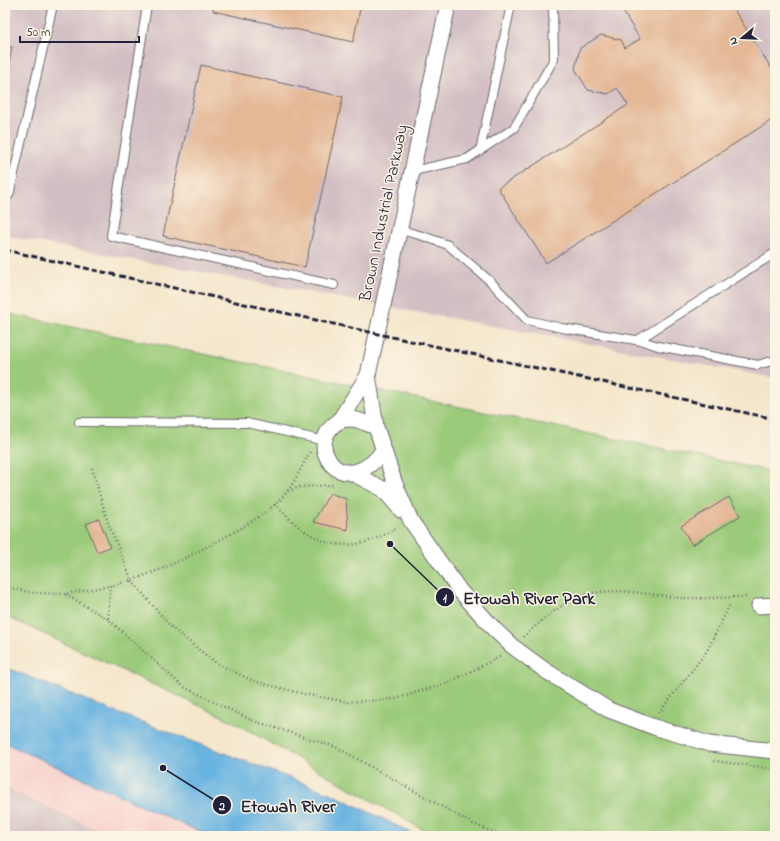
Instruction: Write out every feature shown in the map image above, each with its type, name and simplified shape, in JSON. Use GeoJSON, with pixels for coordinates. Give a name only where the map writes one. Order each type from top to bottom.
{"type":"FeatureCollection","features":[{"type":"Feature","properties":{"kind":"street","name":"Brown Industrial Parkway"},"geometry":{"type":"LineString","coordinates":[[338,421],[368,375],[448,5]]}},
{"type":"Feature","properties":{"kind":"street"},"geometry":{"type":"LineString","coordinates":[[368,375],[376,427],[404,524]]}},
{"type":"Feature","properties":{"kind":"street"},"geometry":{"type":"LineString","coordinates":[[376,427],[359,420],[348,419],[338,421],[318,440],[326,457],[333,465],[383,489],[404,524],[460,591],[494,629],[512,646],[546,670],[609,710],[654,727],[709,744],[775,751]]}},
{"type":"Feature","properties":{"kind":"street"},"geometry":{"type":"LineString","coordinates":[[352,473],[363,470],[372,464],[377,460],[383,450]]}},
{"type":"Feature","properties":{"kind":"street"},"geometry":{"type":"LineString","coordinates":[[756,602],[775,605]]}},
{"type":"Feature","properties":{"kind":"lane"},"geometry":{"type":"LineString","coordinates":[[5,197],[9,196],[53,5]]}},
{"type":"Feature","properties":{"kind":"lane"},"geometry":{"type":"LineString","coordinates":[[147,5],[112,236],[334,285]]}},
{"type":"Feature","properties":{"kind":"lane"},"geometry":{"type":"LineString","coordinates":[[480,151],[511,5]]}},
{"type":"Feature","properties":{"kind":"lane"},"geometry":{"type":"LineString","coordinates":[[413,171],[467,159],[514,128],[554,59],[553,5]]}},
{"type":"Feature","properties":{"kind":"lane"},"geometry":{"type":"LineString","coordinates":[[400,230],[424,236],[448,245],[490,281],[527,320],[562,328],[638,340],[758,365],[775,360]]}},
{"type":"Feature","properties":{"kind":"lane"},"geometry":{"type":"LineString","coordinates":[[638,340],[775,253]]}},
{"type":"Feature","properties":{"kind":"lane"},"geometry":{"type":"LineString","coordinates":[[79,422],[247,423],[318,440]]}},
{"type":"Feature","properties":{"kind":"path"},"geometry":{"type":"LineString","coordinates":[[5,587],[34,593],[65,594],[132,581],[176,564],[241,528],[275,504],[288,491],[299,474],[310,451],[318,440]]}},
{"type":"Feature","properties":{"kind":"path"},"geometry":{"type":"LineString","coordinates":[[92,468],[107,520],[132,581],[173,629],[216,662],[253,680],[348,702],[395,699],[448,683],[471,672],[502,655],[496,650]]}},
{"type":"Feature","properties":{"kind":"path"},"geometry":{"type":"LineString","coordinates":[[288,491],[316,486],[337,486]]}},
{"type":"Feature","properties":{"kind":"path"},"geometry":{"type":"LineString","coordinates":[[275,504],[293,523],[309,534],[326,542],[341,544],[374,540],[404,524]]}},
{"type":"Feature","properties":{"kind":"path"},"geometry":{"type":"LineString","coordinates":[[395,522],[404,524]]}},
{"type":"Feature","properties":{"kind":"path"},"geometry":{"type":"LineString","coordinates":[[402,534],[404,524]]}},
{"type":"Feature","properties":{"kind":"path"},"geometry":{"type":"LineString","coordinates":[[108,619],[110,586]]}},
{"type":"Feature","properties":{"kind":"path"},"geometry":{"type":"LineString","coordinates":[[522,638],[554,611],[581,596],[599,593],[617,591],[686,598],[756,602]]}},
{"type":"Feature","properties":{"kind":"path"},"geometry":{"type":"LineString","coordinates":[[65,594],[108,619],[182,686],[251,720],[338,748],[473,824],[503,836]]}},
{"type":"Feature","properties":{"kind":"path"},"geometry":{"type":"LineString","coordinates":[[658,715],[684,683],[706,651],[730,604]]}},
{"type":"Feature","properties":{"kind":"shaded area"},"geometry":{"type":"Polygon","coordinates":[[[5,5],[775,5],[775,378],[5,236],[5,5]]]}},
{"type":"Feature","properties":{"kind":"shaded area"},"geometry":{"type":"Polygon","coordinates":[[[5,722],[288,836],[5,836],[5,722]]]}},
{"type":"Feature","properties":{"kind":"shaded area"},"geometry":{"type":"Polygon","coordinates":[[[5,787],[110,836],[5,836],[5,787]]]}},
{"type":"Feature","properties":{"kind":"green space"},"geometry":{"type":"Polygon","coordinates":[[[5,313],[775,472],[775,836],[434,836],[230,720],[5,616],[5,313]]]}},
{"type":"Feature","properties":{"kind":"water"},"geometry":{"type":"Polygon","coordinates":[[[5,667],[110,710],[332,794],[418,836],[213,836],[186,826],[5,743],[5,667]]]}},
{"type":"Feature","properties":{"kind":"building"},"geometry":{"type":"Polygon","coordinates":[[[214,5],[361,5],[353,42],[213,11],[214,5]]]}},
{"type":"Feature","properties":{"kind":"building"},"geometry":{"type":"Polygon","coordinates":[[[619,5],[731,5],[775,74],[775,118],[546,263],[498,188],[628,105],[617,88],[608,94],[588,90],[575,69],[580,48],[601,35],[621,40],[625,48],[640,39],[619,5]]]}},
{"type":"Feature","properties":{"kind":"building"},"geometry":{"type":"Polygon","coordinates":[[[5,45],[12,47],[6,79],[5,79],[5,45]]]}},
{"type":"Feature","properties":{"kind":"building"},"geometry":{"type":"Polygon","coordinates":[[[201,65],[343,97],[305,267],[163,236],[201,65]]]}},
{"type":"Feature","properties":{"kind":"building"},"geometry":{"type":"Polygon","coordinates":[[[330,493],[346,499],[348,530],[313,522],[330,493]]]}},
{"type":"Feature","properties":{"kind":"building"},"geometry":{"type":"Polygon","coordinates":[[[729,497],[740,516],[692,545],[681,526],[729,497]]]}},
{"type":"Feature","properties":{"kind":"building"},"geometry":{"type":"Polygon","coordinates":[[[99,519],[110,547],[97,552],[86,524],[99,519]]]}},
{"type":"Feature","properties":{"kind":"railway"},"geometry":{"type":"LineString","coordinates":[[5,250],[378,334],[775,419]]}},
{"type":"Feature","properties":{"kind":"place","name":"Etowah River Park"},"geometry":{"type":"Point","coordinates":[390,544]}},
{"type":"Feature","properties":{"kind":"place","name":"Etowah River"},"geometry":{"type":"Point","coordinates":[163,768]}}]}
